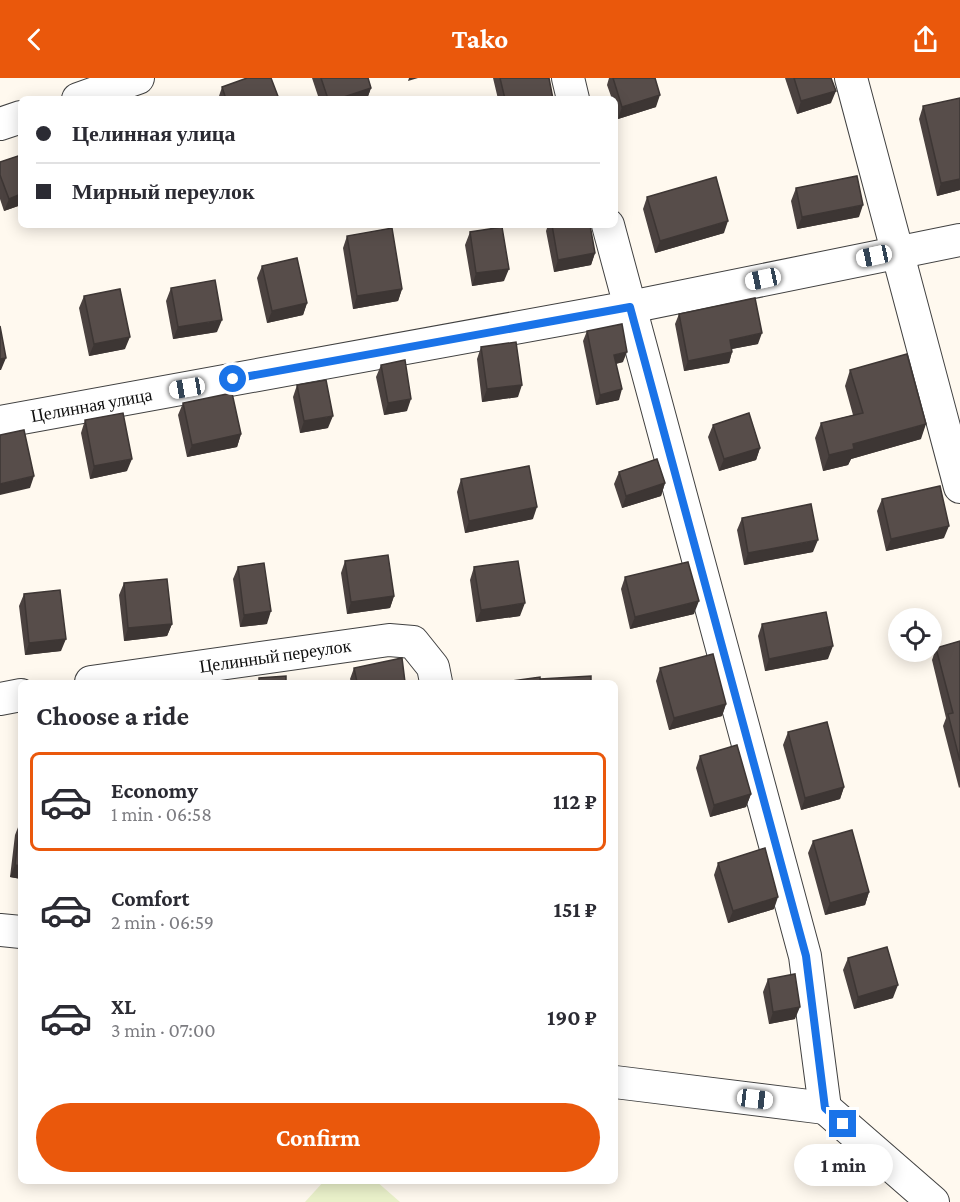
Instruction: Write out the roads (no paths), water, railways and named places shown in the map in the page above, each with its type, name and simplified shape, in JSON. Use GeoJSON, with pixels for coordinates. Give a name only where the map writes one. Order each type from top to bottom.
{"type":"FeatureCollection","features":[{"type":"Feature","properties":{"kind":"street"},"geometry":{"type":"LineString","coordinates":[[92,90],[138,78]]}},
{"type":"Feature","properties":{"kind":"street"},"geometry":{"type":"LineString","coordinates":[[568,78],[572,96]]}},
{"type":"Feature","properties":{"kind":"street"},"geometry":{"type":"LineString","coordinates":[[851,78],[960,487]]}},
{"type":"Feature","properties":{"kind":"street"},"geometry":{"type":"LineString","coordinates":[[0,124],[18,118]]}},
{"type":"Feature","properties":{"kind":"street"},"geometry":{"type":"LineString","coordinates":[[609,228],[806,956],[825,1108]]}},
{"type":"Feature","properties":{"kind":"street","name":"Целинная улица"},"geometry":{"type":"LineString","coordinates":[[0,422],[630,307],[960,240]]}},
{"type":"Feature","properties":{"kind":"street","name":"Целинный переулок"},"geometry":{"type":"LineString","coordinates":[[105,680],[389,640],[413,642],[433,667],[436,680]]}},
{"type":"Feature","properties":{"kind":"street"},"geometry":{"type":"LineString","coordinates":[[0,699],[18,696]]}},
{"type":"Feature","properties":{"kind":"street"},"geometry":{"type":"LineString","coordinates":[[0,930],[18,932]]}},
{"type":"Feature","properties":{"kind":"street"},"geometry":{"type":"LineString","coordinates":[[618,1082],[825,1108],[933,1202]]}}]}
